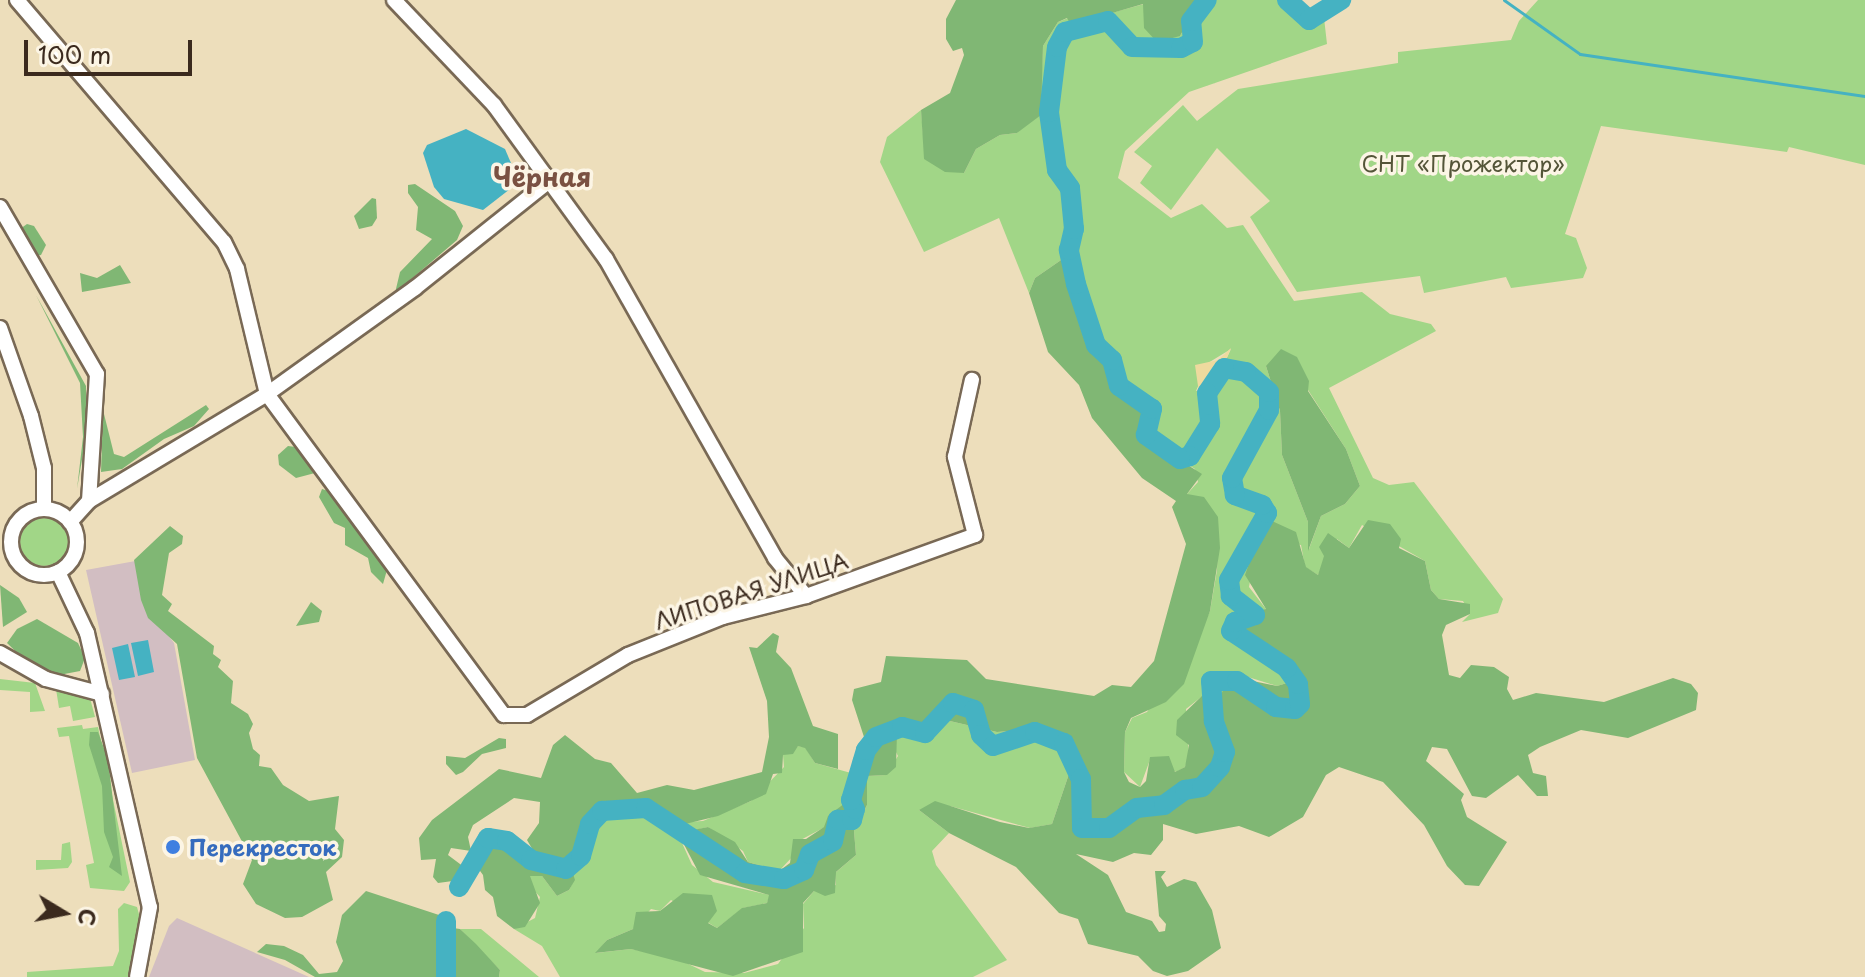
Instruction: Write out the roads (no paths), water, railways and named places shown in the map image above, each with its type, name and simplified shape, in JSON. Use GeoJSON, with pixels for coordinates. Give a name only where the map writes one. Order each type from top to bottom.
{"type":"FeatureCollection","features":[{"type":"Feature","properties":{"kind":"street"},"geometry":{"type":"LineString","coordinates":[[17,0],[229,248],[267,394]]}},
{"type":"Feature","properties":{"kind":"street"},"geometry":{"type":"LineString","coordinates":[[394,0],[494,105],[606,259],[775,558],[806,596]]}},
{"type":"Feature","properties":{"kind":"street"},"geometry":{"type":"LineString","coordinates":[[70,522],[89,501],[267,394],[415,288],[549,181]]}},
{"type":"Feature","properties":{"kind":"street"},"geometry":{"type":"LineString","coordinates":[[0,207],[97,374],[89,501]]}},
{"type":"Feature","properties":{"kind":"street"},"geometry":{"type":"LineString","coordinates":[[0,328],[31,416],[44,468],[44,509]]}},
{"type":"Feature","properties":{"kind":"street","name":"ЛИПОВАЯ УЛИЦА"},"geometry":{"type":"LineString","coordinates":[[267,394],[504,715],[527,715],[653,645],[723,617],[806,596],[975,535],[955,457],[972,380]]}},
{"type":"Feature","properties":{"kind":"street"},"geometry":{"type":"LineString","coordinates":[[44,509],[70,522]]}},
{"type":"Feature","properties":{"kind":"street"},"geometry":{"type":"LineString","coordinates":[[44,509],[18,522],[6,540],[16,559],[30,572],[58,572]]}},
{"type":"Feature","properties":{"kind":"street"},"geometry":{"type":"LineString","coordinates":[[58,572],[76,550],[70,522]]}},
{"type":"Feature","properties":{"kind":"street"},"geometry":{"type":"LineString","coordinates":[[58,572],[87,633],[143,893],[150,907],[149,928],[137,977]]}},
{"type":"Feature","properties":{"kind":"street"},"geometry":{"type":"LineString","coordinates":[[0,653],[46,679],[102,694]]}},
{"type":"Feature","properties":{"kind":"water"},"geometry":{"type":"Polygon","coordinates":[[[466,129],[505,149],[519,182],[483,210],[444,199],[434,187],[423,153],[427,145],[466,129]]]}},
{"type":"Feature","properties":{"kind":"water"},"geometry":{"type":"Polygon","coordinates":[[[148,640],[154,672],[138,676],[131,643],[148,640]]]}},
{"type":"Feature","properties":{"kind":"water"},"geometry":{"type":"Polygon","coordinates":[[[128,644],[135,677],[119,680],[112,648],[128,644]]]}},
{"type":"Feature","properties":{"kind":"waterway"},"geometry":{"type":"LineString","coordinates":[[459,887],[488,838],[507,841],[531,860],[566,869],[581,856],[590,824],[602,811],[646,808],[745,873],[784,879],[804,870],[810,854],[833,841],[838,820],[852,820],[855,809],[851,800],[866,750],[876,737],[902,727],[925,733],[953,703],[974,710],[981,735],[993,746],[1035,732],[1064,743],[1081,779],[1082,828],[1109,828],[1137,808],[1164,805],[1185,790],[1202,787],[1220,767],[1225,752],[1214,721],[1211,681],[1237,681],[1276,707],[1295,709],[1300,704],[1298,684],[1287,668],[1231,631],[1235,622],[1255,615],[1231,596],[1229,580],[1267,513],[1262,505],[1235,495],[1232,478],[1269,410],[1269,392],[1246,372],[1224,368],[1207,393],[1210,424],[1190,456],[1180,459],[1146,435],[1152,409],[1119,386],[1112,360],[1096,345],[1076,284],[1069,250],[1074,229],[1070,188],[1057,170],[1049,112],[1057,47],[1065,32],[1108,21],[1132,47],[1181,48],[1193,42],[1191,21],[1207,0]]}},
{"type":"Feature","properties":{"kind":"waterway"},"geometry":{"type":"LineString","coordinates":[[1287,0],[1309,20],[1341,0]]}},
{"type":"Feature","properties":{"kind":"waterway"},"geometry":{"type":"LineString","coordinates":[[1504,0],[1580,54],[1865,96]]}},
{"type":"Feature","properties":{"kind":"waterway"},"geometry":{"type":"LineString","coordinates":[[446,921],[446,977]]}},
{"type":"Feature","properties":{"kind":"place","name":"Перекресток"},"geometry":{"type":"Point","coordinates":[173,847]}},
{"type":"Feature","properties":{"kind":"district","name":"Чёрная"},"geometry":{"type":"Point","coordinates":[542,177]}},
{"type":"Feature","properties":{"kind":"park label","name":"СНТ «Прожектор»"},"geometry":{"type":"Point","coordinates":[1463,163]}}]}
